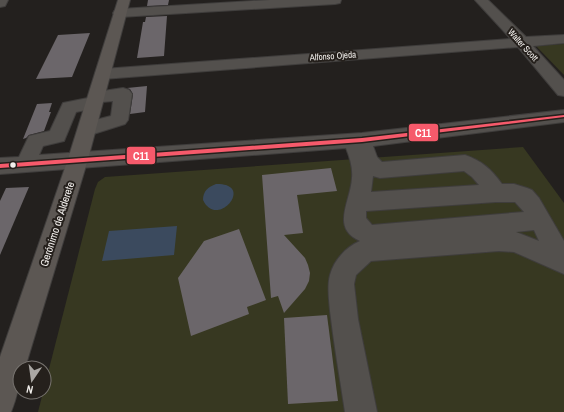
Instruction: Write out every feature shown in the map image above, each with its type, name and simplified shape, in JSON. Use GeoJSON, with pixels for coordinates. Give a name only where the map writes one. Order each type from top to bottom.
{"type":"FeatureCollection","features":[{"type":"Feature","properties":{"kind":"main road","name":"Gerónimo de Alderete"},"geometry":{"type":"LineString","coordinates":[[0,401],[78,159],[122,7]]}},
{"type":"Feature","properties":{"kind":"street"},"geometry":{"type":"LineString","coordinates":[[122,7],[335,0]]}},
{"type":"Feature","properties":{"kind":"street","name":"Walter Scott"},"geometry":{"type":"LineString","coordinates":[[481,0],[522,42],[564,91]]}},
{"type":"Feature","properties":{"kind":"street","name":"Alfonso Ojeda"},"geometry":{"type":"LineString","coordinates":[[103,74],[564,39]]}},
{"type":"Feature","properties":{"kind":"street"},"geometry":{"type":"LineString","coordinates":[[26,163],[36,141],[57,136],[69,107],[123,94],[127,122],[87,129]]}},
{"type":"Feature","properties":{"kind":"street"},"geometry":{"type":"LineString","coordinates":[[0,166],[78,159],[358,140],[564,116]]}},
{"type":"Feature","properties":{"kind":"street"},"geometry":{"type":"LineString","coordinates":[[358,140],[373,168],[380,170],[465,163],[474,166],[481,172],[496,193]]}},
{"type":"Feature","properties":{"kind":"street"},"geometry":{"type":"LineString","coordinates":[[358,140],[363,178],[355,213],[355,222],[359,230],[371,235],[540,220]]}},
{"type":"Feature","properties":{"kind":"street"},"geometry":{"type":"LineString","coordinates":[[358,202],[496,193],[520,193],[526,197],[563,262]]}},
{"type":"Feature","properties":{"kind":"street"},"geometry":{"type":"LineString","coordinates":[[361,412],[341,296],[342,275],[352,259],[366,250],[499,240],[515,242],[563,262]]}},
{"type":"Feature","properties":{"kind":"green space"},"geometry":{"type":"Polygon","coordinates":[[[564,44],[564,75],[536,46],[564,44]]]}},
{"type":"Feature","properties":{"kind":"green space"},"geometry":{"type":"Polygon","coordinates":[[[523,147],[564,203],[564,412],[38,412],[41,400],[52,400],[51,360],[95,189],[98,182],[105,177],[523,147]]]}},
{"type":"Feature","properties":{"kind":"water"},"geometry":{"type":"Polygon","coordinates":[[[216,184],[228,186],[233,190],[233,197],[230,203],[224,208],[217,210],[209,208],[203,200],[206,190],[216,184]]]}},
{"type":"Feature","properties":{"kind":"water"},"geometry":{"type":"Polygon","coordinates":[[[177,226],[174,255],[102,261],[109,231],[177,226]]]}},
{"type":"Feature","properties":{"kind":"building"},"geometry":{"type":"Polygon","coordinates":[[[148,0],[169,0],[168,5],[147,6],[148,0]]]}},
{"type":"Feature","properties":{"kind":"building"},"geometry":{"type":"Polygon","coordinates":[[[167,16],[164,56],[137,58],[143,22],[145,22],[146,17],[167,16]]]}},
{"type":"Feature","properties":{"kind":"building"},"geometry":{"type":"Polygon","coordinates":[[[90,33],[72,77],[36,79],[58,35],[90,33]]]}},
{"type":"Feature","properties":{"kind":"building"},"geometry":{"type":"Polygon","coordinates":[[[147,86],[145,112],[130,114],[133,94],[130,89],[127,88],[147,86]]]}},
{"type":"Feature","properties":{"kind":"building"},"geometry":{"type":"Polygon","coordinates":[[[52,103],[49,112],[51,112],[44,131],[29,135],[23,139],[37,104],[52,103]]]}},
{"type":"Feature","properties":{"kind":"building"},"geometry":{"type":"Polygon","coordinates":[[[331,168],[337,191],[297,195],[303,233],[284,235],[305,258],[310,273],[309,281],[305,289],[284,313],[278,296],[271,298],[262,175],[331,168]]]}},
{"type":"Feature","properties":{"kind":"building"},"geometry":{"type":"Polygon","coordinates":[[[29,187],[0,255],[0,201],[6,188],[29,187]]]}},
{"type":"Feature","properties":{"kind":"building"},"geometry":{"type":"Polygon","coordinates":[[[239,229],[266,300],[247,307],[249,314],[191,336],[178,278],[204,241],[239,229]]]}},
{"type":"Feature","properties":{"kind":"building"},"geometry":{"type":"Polygon","coordinates":[[[327,315],[338,401],[288,404],[284,318],[327,315]]]}},
{"type":"Feature","properties":{"kind":"transit line","name":"C11"},"geometry":{"type":"LineString","coordinates":[[0,166],[362,140],[564,116]]}}]}
